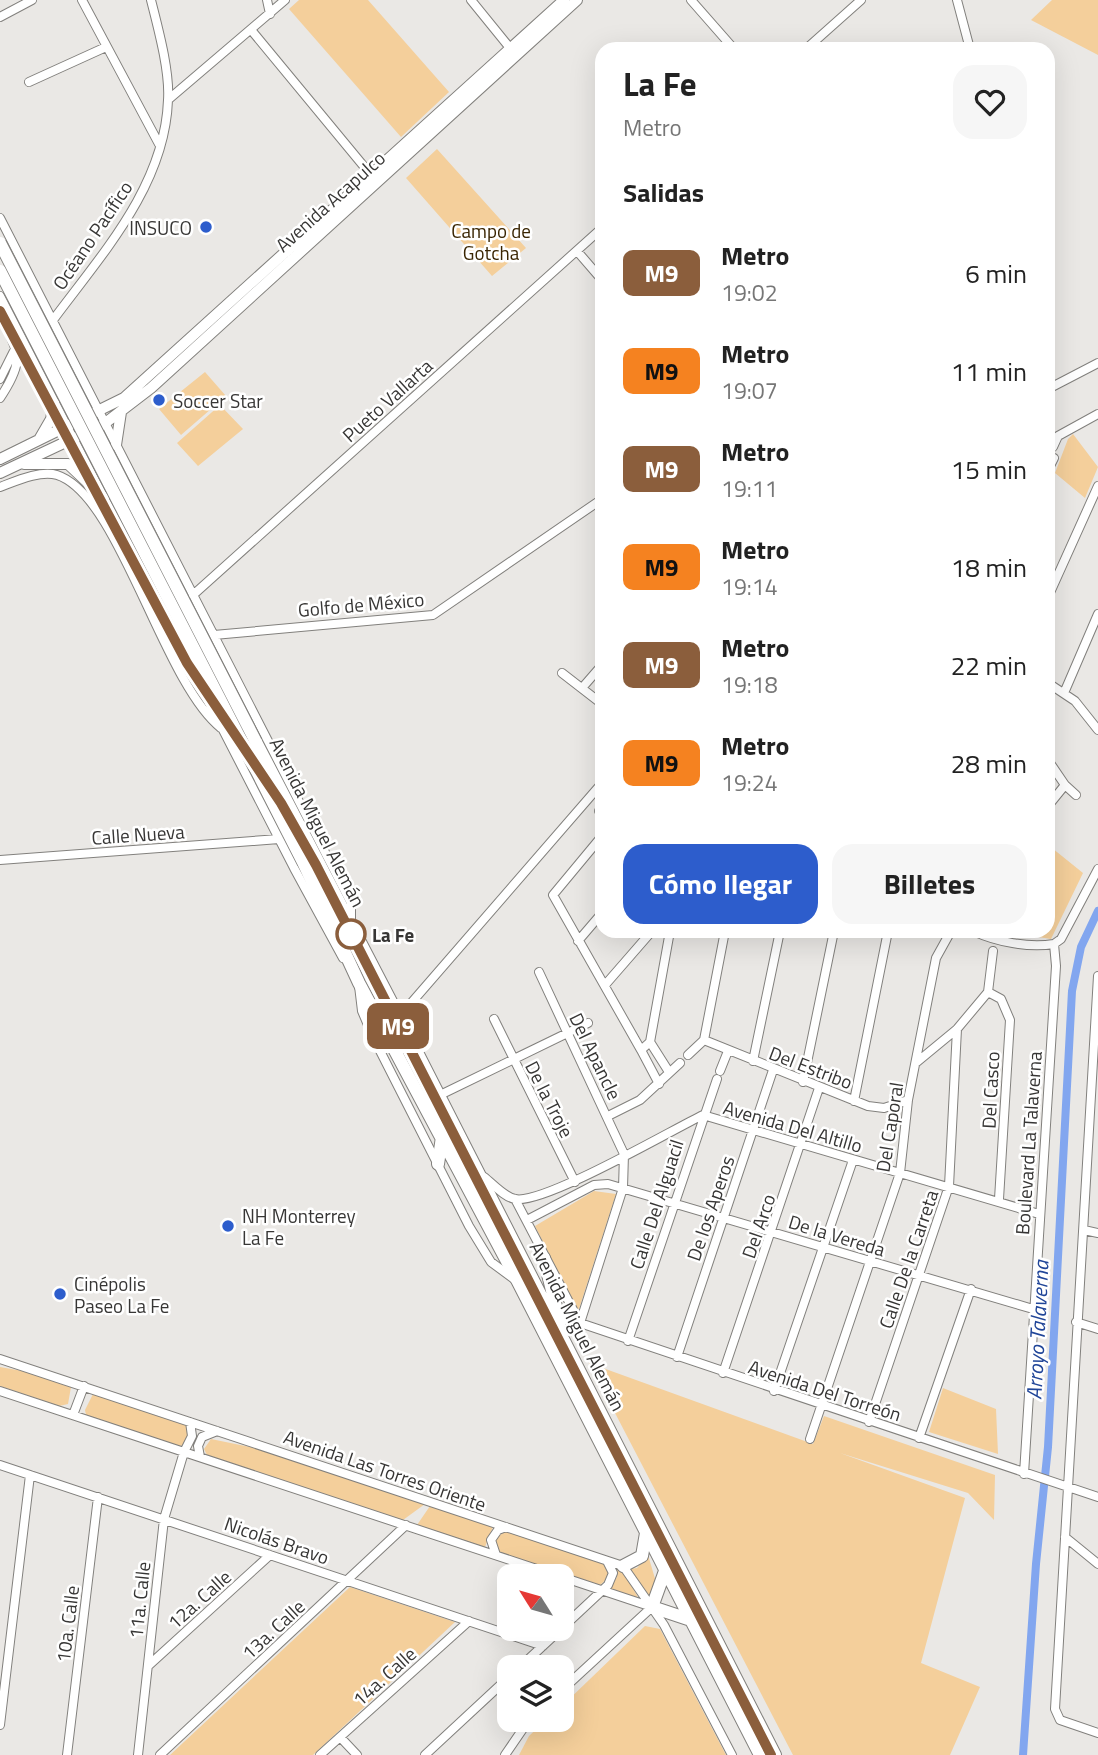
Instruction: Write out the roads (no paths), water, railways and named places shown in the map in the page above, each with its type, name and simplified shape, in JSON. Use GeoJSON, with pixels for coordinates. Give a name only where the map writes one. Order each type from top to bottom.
{"type":"FeatureCollection","features":[{"type":"Feature","properties":{"kind":"highway","name":"Avenida Miguel Alemán"},"geometry":{"type":"LineString","coordinates":[[0,243],[250,745],[359,983],[518,1282],[688,1619],[760,1755]]}},
{"type":"Feature","properties":{"kind":"highway","name":"Avenida Miguel Alemán"},"geometry":{"type":"LineString","coordinates":[[0,271],[250,745],[400,1017],[775,1755]]}},
{"type":"Feature","properties":{"kind":"highway"},"geometry":{"type":"LineString","coordinates":[[439,1164],[442,1137]]}},
{"type":"Feature","properties":{"kind":"highway"},"geometry":{"type":"LineString","coordinates":[[544,1258],[565,1343]]}},
{"type":"Feature","properties":{"kind":"highway"},"geometry":{"type":"LineString","coordinates":[[622,1566],[642,1556],[646,1532]]}},
{"type":"Feature","properties":{"kind":"highway"},"geometry":{"type":"LineString","coordinates":[[665,1571],[652,1607],[688,1619]]}},
{"type":"Feature","properties":{"kind":"main road","name":"Avenida Acapulco"},"geometry":{"type":"LineString","coordinates":[[0,459],[98,409],[111,406],[158,369],[564,0]]}},
{"type":"Feature","properties":{"kind":"main road","name":"Avenida Acapulco"},"geometry":{"type":"LineString","coordinates":[[0,473],[104,424],[165,376],[577,0]]}},
{"type":"Feature","properties":{"kind":"main road"},"geometry":{"type":"LineString","coordinates":[[40,439],[51,419],[52,398]]}},
{"type":"Feature","properties":{"kind":"main road"},"geometry":{"type":"LineString","coordinates":[[116,446],[121,412]]}},
{"type":"Feature","properties":{"kind":"main road"},"geometry":{"type":"LineString","coordinates":[[18,464],[68,464],[104,498]]}},
{"type":"Feature","properties":{"kind":"street"},"geometry":{"type":"LineString","coordinates":[[0,17],[32,0]]}},
{"type":"Feature","properties":{"kind":"street"},"geometry":{"type":"LineString","coordinates":[[82,0],[159,144]]}},
{"type":"Feature","properties":{"kind":"street","name":"Océano Pacífico"},"geometry":{"type":"LineString","coordinates":[[53,320],[134,209],[149,176],[159,144],[169,99],[151,0]]}},
{"type":"Feature","properties":{"kind":"street"},"geometry":{"type":"LineString","coordinates":[[267,0],[270,14]]}},
{"type":"Feature","properties":{"kind":"street"},"geometry":{"type":"LineString","coordinates":[[169,99],[285,0]]}},
{"type":"Feature","properties":{"kind":"street"},"geometry":{"type":"LineString","coordinates":[[471,0],[510,48]]}},
{"type":"Feature","properties":{"kind":"street"},"geometry":{"type":"LineString","coordinates":[[691,0],[728,42]]}},
{"type":"Feature","properties":{"kind":"street"},"geometry":{"type":"LineString","coordinates":[[814,42],[861,0]]}},
{"type":"Feature","properties":{"kind":"street"},"geometry":{"type":"LineString","coordinates":[[957,0],[968,42]]}},
{"type":"Feature","properties":{"kind":"street"},"geometry":{"type":"LineString","coordinates":[[251,31],[371,175]]}},
{"type":"Feature","properties":{"kind":"street"},"geometry":{"type":"LineString","coordinates":[[29,82],[106,47]]}},
{"type":"Feature","properties":{"kind":"street"},"geometry":{"type":"LineString","coordinates":[[0,218],[351,903],[350,926]]}},
{"type":"Feature","properties":{"kind":"street","name":"Pueto Vallarta"},"geometry":{"type":"LineString","coordinates":[[193,595],[595,234]]}},
{"type":"Feature","properties":{"kind":"street"},"geometry":{"type":"LineString","coordinates":[[576,251],[595,272]]}},
{"type":"Feature","properties":{"kind":"street"},"geometry":{"type":"LineString","coordinates":[[0,296],[104,498],[199,707],[224,730]]}},
{"type":"Feature","properties":{"kind":"street"},"geometry":{"type":"LineString","coordinates":[[0,306],[19,360],[16,373],[0,398]]}},
{"type":"Feature","properties":{"kind":"street"},"geometry":{"type":"LineString","coordinates":[[0,379],[16,347]]}},
{"type":"Feature","properties":{"kind":"street"},"geometry":{"type":"LineString","coordinates":[[1055,385],[1098,363]]}},
{"type":"Feature","properties":{"kind":"street"},"geometry":{"type":"LineString","coordinates":[[52,398],[75,388],[80,377]]}},
{"type":"Feature","properties":{"kind":"street"},"geometry":{"type":"LineString","coordinates":[[1055,443],[1058,436],[1098,414]]}},
{"type":"Feature","properties":{"kind":"street"},"geometry":{"type":"LineString","coordinates":[[96,483],[99,465],[106,457],[111,455],[125,462]]}},
{"type":"Feature","properties":{"kind":"street"},"geometry":{"type":"LineString","coordinates":[[0,487],[48,474],[67,480],[89,501],[135,570],[224,730],[337,950],[353,967]]}},
{"type":"Feature","properties":{"kind":"street"},"geometry":{"type":"LineString","coordinates":[[1055,581],[1098,486]]}},
{"type":"Feature","properties":{"kind":"street","name":"Golfo de México"},"geometry":{"type":"LineString","coordinates":[[214,635],[433,615],[595,504]]}},
{"type":"Feature","properties":{"kind":"street"},"geometry":{"type":"LineString","coordinates":[[1064,693],[1098,614]]}},
{"type":"Feature","properties":{"kind":"street"},"geometry":{"type":"LineString","coordinates":[[562,673],[595,698]]}},
{"type":"Feature","properties":{"kind":"street"},"geometry":{"type":"LineString","coordinates":[[582,688],[595,673]]}},
{"type":"Feature","properties":{"kind":"street"},"geometry":{"type":"LineString","coordinates":[[1055,687],[1064,693],[1098,730]]}},
{"type":"Feature","properties":{"kind":"street"},"geometry":{"type":"LineString","coordinates":[[1055,770],[1065,785],[1076,794]]}},
{"type":"Feature","properties":{"kind":"street"},"geometry":{"type":"LineString","coordinates":[[1055,797],[1065,785]]}},
{"type":"Feature","properties":{"kind":"street"},"geometry":{"type":"LineString","coordinates":[[400,1017],[595,791]]}},
{"type":"Feature","properties":{"kind":"street","name":"Calle Nueva"},"geometry":{"type":"LineString","coordinates":[[0,860],[279,839]]}},
{"type":"Feature","properties":{"kind":"street"},"geometry":{"type":"LineString","coordinates":[[595,844],[555,891],[555,900],[659,1084]]}},
{"type":"Feature","properties":{"kind":"street"},"geometry":{"type":"LineString","coordinates":[[992,938],[1041,946],[1054,944],[1061,939],[1098,869]]}},
{"type":"Feature","properties":{"kind":"street"},"geometry":{"type":"LineString","coordinates":[[578,941],[595,921]]}},
{"type":"Feature","properties":{"kind":"street"},"geometry":{"type":"LineString","coordinates":[[605,985],[646,938]]}},
{"type":"Feature","properties":{"kind":"street"},"geometry":{"type":"LineString","coordinates":[[641,1049],[650,1042],[669,938]]}},
{"type":"Feature","properties":{"kind":"street"},"geometry":{"type":"LineString","coordinates":[[688,1055],[704,1040],[724,938]]}},
{"type":"Feature","properties":{"kind":"street"},"geometry":{"type":"LineString","coordinates":[[753,1061],[779,938]]}},
{"type":"Feature","properties":{"kind":"street"},"geometry":{"type":"LineString","coordinates":[[803,1082],[833,938]]}},
{"type":"Feature","properties":{"kind":"street"},"geometry":{"type":"LineString","coordinates":[[854,1101],[887,938]]}},
{"type":"Feature","properties":{"kind":"street","name":"Del Caporal"},"geometry":{"type":"LineString","coordinates":[[810,1439],[900,1173],[908,1100],[936,958],[947,938]]}},
{"type":"Feature","properties":{"kind":"street","name":"Boulevard La Talaverna"},"geometry":{"type":"LineString","coordinates":[[1024,1474],[1056,966],[1054,944]]}},
{"type":"Feature","properties":{"kind":"street"},"geometry":{"type":"LineString","coordinates":[[917,1062],[957,1028],[988,992],[993,951]]}},
{"type":"Feature","properties":{"kind":"street","name":"Del Apancle"},"geometry":{"type":"LineString","coordinates":[[539,972],[624,1154]]}},
{"type":"Feature","properties":{"kind":"street"},"geometry":{"type":"LineString","coordinates":[[1098,976],[1084,1230],[1064,1487],[1065,1537],[1055,1714],[1065,1722],[1098,1734]]}},
{"type":"Feature","properties":{"kind":"street"},"geometry":{"type":"LineString","coordinates":[[359,983],[362,1011],[491,1262],[518,1282]]}},
{"type":"Feature","properties":{"kind":"street","name":"Del Casco"},"geometry":{"type":"LineString","coordinates":[[988,992],[1002,999],[1010,1020],[999,1199]]}},
{"type":"Feature","properties":{"kind":"street","name":"De la Troje"},"geometry":{"type":"LineString","coordinates":[[494,1019],[579,1192]]}},
{"type":"Feature","properties":{"kind":"street"},"geometry":{"type":"LineString","coordinates":[[438,1096],[588,1023]]}},
{"type":"Feature","properties":{"kind":"street","name":"Calle De la Carreta"},"geometry":{"type":"LineString","coordinates":[[869,1422],[949,1186],[957,1028]]}},
{"type":"Feature","properties":{"kind":"street","name":"Del Estribo"},"geometry":{"type":"LineString","coordinates":[[704,1040],[854,1101],[884,1108],[908,1100]]}},
{"type":"Feature","properties":{"kind":"street"},"geometry":{"type":"LineString","coordinates":[[650,1042],[669,1072]]}},
{"type":"Feature","properties":{"kind":"street","name":"Calle Del Alguacil"},"geometry":{"type":"LineString","coordinates":[[628,1341],[703,1115],[728,1051]]}},
{"type":"Feature","properties":{"kind":"street"},"geometry":{"type":"LineString","coordinates":[[608,1116],[640,1100],[680,1063]]}},
{"type":"Feature","properties":{"kind":"street","name":"De los Aperos"},"geometry":{"type":"LineString","coordinates":[[677,1357],[773,1070]]}},
{"type":"Feature","properties":{"kind":"street","name":"Del Arco"},"geometry":{"type":"LineString","coordinates":[[723,1373],[773,1232],[819,1088]]}},
{"type":"Feature","properties":{"kind":"street","name":"Avenida Del Altillo"},"geometry":{"type":"LineString","coordinates":[[515,1199],[530,1198],[574,1181],[703,1115],[853,1160],[999,1199],[1039,1214]]}},
{"type":"Feature","properties":{"kind":"street"},"geometry":{"type":"LineString","coordinates":[[580,1323],[623,1188],[624,1154]]}},
{"type":"Feature","properties":{"kind":"street"},"geometry":{"type":"LineString","coordinates":[[774,1391],[853,1160]]}},
{"type":"Feature","properties":{"kind":"street"},"geometry":{"type":"LineString","coordinates":[[476,1171],[515,1199],[580,1323]]}},
{"type":"Feature","properties":{"kind":"street","name":"De la Vereda"},"geometry":{"type":"LineString","coordinates":[[527,1220],[579,1192],[603,1183],[1034,1309]]}},
{"type":"Feature","properties":{"kind":"street"},"geometry":{"type":"LineString","coordinates":[[1084,1230],[1098,1233]]}},
{"type":"Feature","properties":{"kind":"street"},"geometry":{"type":"LineString","coordinates":[[919,1438],[971,1289]]}},
{"type":"Feature","properties":{"kind":"street"},"geometry":{"type":"LineString","coordinates":[[1076,1322],[1098,1329]]}},
{"type":"Feature","properties":{"kind":"street","name":"Avenida Del Torreón"},"geometry":{"type":"LineString","coordinates":[[580,1323],[774,1391],[1064,1487]]}},
{"type":"Feature","properties":{"kind":"street","name":"Avenida Las Torres Oriente"},"geometry":{"type":"LineString","coordinates":[[0,1359],[622,1566]]}},
{"type":"Feature","properties":{"kind":"street"},"geometry":{"type":"LineString","coordinates":[[73,1415],[84,1386]]}},
{"type":"Feature","properties":{"kind":"street"},"geometry":{"type":"LineString","coordinates":[[0,1391],[523,1564]]}},
{"type":"Feature","properties":{"kind":"street","name":"11a. Calle"},"geometry":{"type":"LineString","coordinates":[[138,1755],[164,1519],[184,1452],[192,1436],[190,1422]]}},
{"type":"Feature","properties":{"kind":"street"},"geometry":{"type":"LineString","coordinates":[[200,1457],[198,1446],[202,1437],[217,1431]]}},
{"type":"Feature","properties":{"kind":"street","name":"Nicolás Bravo"},"geometry":{"type":"LineString","coordinates":[[0,1465],[543,1646]]}},
{"type":"Feature","properties":{"kind":"street"},"geometry":{"type":"LineString","coordinates":[[0,1725],[30,1475]]}},
{"type":"Feature","properties":{"kind":"street"},"geometry":{"type":"LineString","coordinates":[[1064,1487],[1098,1497]]}},
{"type":"Feature","properties":{"kind":"street","name":"10a. Calle"},"geometry":{"type":"LineString","coordinates":[[67,1755],[98,1497]]}},
{"type":"Feature","properties":{"kind":"street","name":"13a. Calle"},"geometry":{"type":"LineString","coordinates":[[160,1755],[406,1525]]}},
{"type":"Feature","properties":{"kind":"street"},"geometry":{"type":"LineString","coordinates":[[496,1555],[491,1541],[498,1530],[506,1527]]}},
{"type":"Feature","properties":{"kind":"street"},"geometry":{"type":"LineString","coordinates":[[1065,1537],[1098,1564]]}},
{"type":"Feature","properties":{"kind":"street","name":"12a. Calle"},"geometry":{"type":"LineString","coordinates":[[148,1666],[270,1555]]}},
{"type":"Feature","properties":{"kind":"street"},"geometry":{"type":"LineString","coordinates":[[574,1617],[602,1591],[612,1573],[607,1561]]}},
{"type":"Feature","properties":{"kind":"street"},"geometry":{"type":"LineString","coordinates":[[622,1566],[652,1607],[732,1755]]}},
{"type":"Feature","properties":{"kind":"street"},"geometry":{"type":"LineString","coordinates":[[574,1581],[652,1607]]}},
{"type":"Feature","properties":{"kind":"street"},"geometry":{"type":"LineString","coordinates":[[574,1679],[652,1607]]}},
{"type":"Feature","properties":{"kind":"street","name":"14a. Calle"},"geometry":{"type":"LineString","coordinates":[[320,1755],[469,1621]]}},
{"type":"Feature","properties":{"kind":"street"},"geometry":{"type":"LineString","coordinates":[[533,1655],[547,1642]]}},
{"type":"Feature","properties":{"kind":"street"},"geometry":{"type":"LineString","coordinates":[[425,1755],[497,1688]]}},
{"type":"Feature","properties":{"kind":"street"},"geometry":{"type":"LineString","coordinates":[[505,1755],[521,1732]]}},
{"type":"Feature","properties":{"kind":"street"},"geometry":{"type":"LineString","coordinates":[[340,1737],[357,1755]]}},
{"type":"Feature","properties":{"kind":"waterway","name":"Arroyo Talaverna"},"geometry":{"type":"LineString","coordinates":[[1023,1755],[1036,1564],[1048,1447],[1072,991],[1081,947],[1098,911]]}},
{"type":"Feature","properties":{"kind":"railway"},"geometry":{"type":"LineString","coordinates":[[0,311],[187,663],[281,803],[316,865],[771,1755]]}},
{"type":"Feature","properties":{"kind":"metro line","name":"M9"},"geometry":{"type":"LineString","coordinates":[[0,311],[187,663],[281,803],[316,865],[771,1755]]}},
{"type":"Feature","properties":{"kind":"place","name":"INSUCO"},"geometry":{"type":"Point","coordinates":[206,227]}},
{"type":"Feature","properties":{"kind":"place","name":"Soccer Star"},"geometry":{"type":"Point","coordinates":[159,400]}},
{"type":"Feature","properties":{"kind":"place","name":"La Fe"},"geometry":{"type":"Point","coordinates":[351,934]}},
{"type":"Feature","properties":{"kind":"place","name":"NH Monterrey La Fe"},"geometry":{"type":"Point","coordinates":[228,1226]}},
{"type":"Feature","properties":{"kind":"place","name":"Cinépolis Paseo La Fe"},"geometry":{"type":"Point","coordinates":[60,1294]}},
{"type":"Feature","properties":{"kind":"park label","name":"Campo de Gotcha"},"geometry":{"type":"Point","coordinates":[491,241]}}]}
